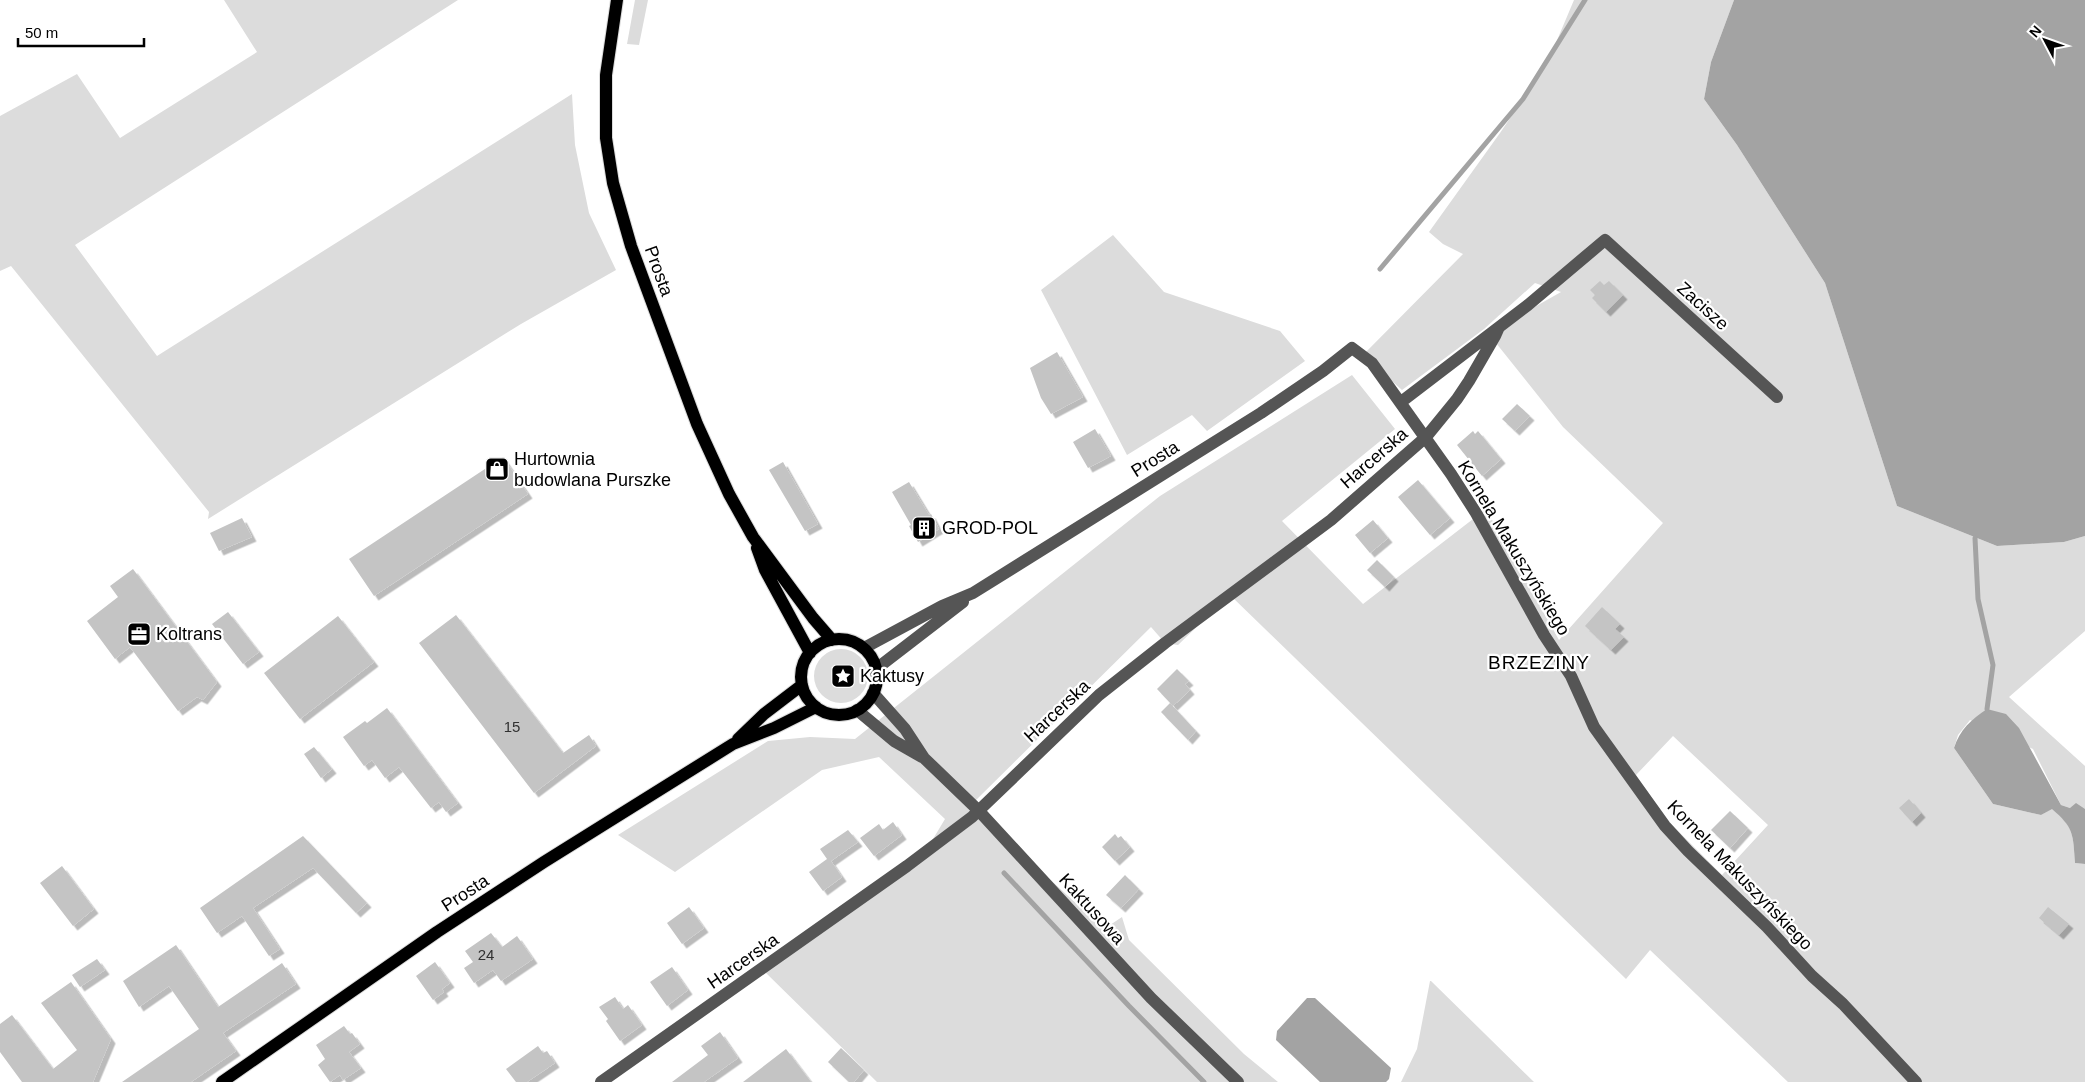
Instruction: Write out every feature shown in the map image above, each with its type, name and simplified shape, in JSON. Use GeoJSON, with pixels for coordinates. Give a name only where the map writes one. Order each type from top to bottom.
{"type":"FeatureCollection","features":[{"type":"Feature","properties":{"kind":"main road","name":"Prosta"},"geometry":{"type":"LineString","coordinates":[[617,0],[607,61],[605,105],[608,152],[615,190],[634,254],[697,424],[722,480],[770,567],[810,653]]}},
{"type":"Feature","properties":{"kind":"main road","name":"Prosta"},"geometry":{"type":"LineString","coordinates":[[770,567],[832,640]]}},
{"type":"Feature","properties":{"kind":"main road"},"geometry":{"type":"LineString","coordinates":[[832,640],[849,640],[864,648],[872,658],[876,669],[877,681],[873,693],[866,703],[857,710],[845,714],[833,714],[816,707],[807,697],[802,685],[803,665],[810,653],[820,644],[832,640]]}},
{"type":"Feature","properties":{"kind":"main road","name":"Prosta"},"geometry":{"type":"LineString","coordinates":[[733,744],[764,714],[802,685]]}},
{"type":"Feature","properties":{"kind":"main road","name":"Prosta"},"geometry":{"type":"LineString","coordinates":[[222,1082],[437,932],[733,744],[774,728],[816,707]]}},
{"type":"Feature","properties":{"kind":"street","name":"Harcerska"},"geometry":{"type":"LineString","coordinates":[[1401,402],[1498,327],[1605,240]]}},
{"type":"Feature","properties":{"kind":"street","name":"Zacisze"},"geometry":{"type":"LineString","coordinates":[[1605,240],[1777,397]]}},
{"type":"Feature","properties":{"kind":"street","name":"Harcerska"},"geometry":{"type":"LineString","coordinates":[[601,1082],[907,866],[980,811],[1099,695],[1165,642],[1331,520],[1426,437],[1469,381],[1495,336],[1498,327]]}},
{"type":"Feature","properties":{"kind":"street","name":"Kornela Makuszyńskiego"},"geometry":{"type":"LineString","coordinates":[[1352,348],[1372,363],[1426,437],[1476,513],[1544,635],[1571,676],[1594,727],[1665,826],[1688,851],[1767,927],[1812,976],[1843,1004],[1916,1082]]}},
{"type":"Feature","properties":{"kind":"street","name":"Prosta"},"geometry":{"type":"LineString","coordinates":[[876,669],[973,593],[1262,413],[1316,376],[1352,348]]}},
{"type":"Feature","properties":{"kind":"street","name":"Prosta"},"geometry":{"type":"LineString","coordinates":[[864,648],[942,606],[973,593]]}},
{"type":"Feature","properties":{"kind":"street","name":"Kaktusowa"},"geometry":{"type":"LineString","coordinates":[[873,693],[905,729],[924,758],[980,811],[1130,976],[1238,1082]]}},
{"type":"Feature","properties":{"kind":"street","name":"Kaktusowa"},"geometry":{"type":"LineString","coordinates":[[857,710],[894,741],[924,758]]}},
{"type":"Feature","properties":{"kind":"shaded area"},"geometry":{"type":"Polygon","coordinates":[[[224,0],[458,0],[75,245],[157,356],[572,94],[575,145],[589,213],[616,270],[521,324],[208,519],[209,512],[11,266],[0,271],[0,116],[77,74],[120,138],[257,52],[224,0]]]}},
{"type":"Feature","properties":{"kind":"shaded area"},"geometry":{"type":"Polygon","coordinates":[[[635,0],[648,0],[639,45],[627,44],[635,0]]]}},
{"type":"Feature","properties":{"kind":"shaded area"},"geometry":{"type":"Polygon","coordinates":[[[1574,0],[1734,0],[1711,62],[1704,99],[1737,145],[1825,283],[1897,506],[1997,546],[2064,542],[2085,536],[2085,631],[2009,697],[2085,766],[2085,809],[2061,805],[2033,749],[1970,720],[1958,735],[1954,748],[1993,804],[2041,815],[2052,808],[2065,821],[2071,832],[2075,863],[2085,864],[2085,1082],[1788,1082],[1650,950],[1626,979],[1230,595],[1178,645],[1165,643],[1151,627],[970,806],[1104,929],[1122,917],[1129,940],[1244,1054],[1278,1082],[877,1082],[765,972],[921,859],[945,819],[879,757],[822,770],[675,872],[618,835],[768,741],[810,737],[855,739],[1160,496],[1352,375],[1395,429],[1282,521],[1363,604],[1486,509],[1559,640],[1663,523],[1563,427],[1492,338],[1499,327],[1561,292],[1535,283],[1484,329],[1402,390],[1363,355],[1463,254],[1443,244],[1429,232],[1547,64],[1574,0]],[[1673,736],[1636,775],[1667,820],[1722,875],[1768,825],[1673,736]]]}},
{"type":"Feature","properties":{"kind":"shaded area"},"geometry":{"type":"Polygon","coordinates":[[[1734,0],[2085,0],[2085,536],[2064,542],[1997,546],[1897,506],[1825,283],[1737,145],[1704,99],[1711,62],[1734,0]]]}},
{"type":"Feature","properties":{"kind":"shaded area"},"geometry":{"type":"Polygon","coordinates":[[[1113,235],[1164,292],[1280,331],[1305,361],[1207,431],[1192,415],[1127,455],[1041,290],[1113,235]]]}},
{"type":"Feature","properties":{"kind":"shaded area"},"geometry":{"type":"Polygon","coordinates":[[[841,649],[851,651],[860,657],[866,666],[868,676],[866,686],[860,695],[851,701],[841,703],[831,701],[822,695],[816,686],[814,676],[816,666],[822,657],[831,651],[841,649]]]}},
{"type":"Feature","properties":{"kind":"shaded area"},"geometry":{"type":"Polygon","coordinates":[[[1987,709],[2006,714],[2019,728],[2061,805],[2070,808],[2076,803],[2085,809],[2085,864],[2075,863],[2071,832],[2065,821],[2052,809],[2041,815],[1993,804],[1954,748],[1959,735],[1976,717],[1987,709]]]}},
{"type":"Feature","properties":{"kind":"shaded area"},"geometry":{"type":"Polygon","coordinates":[[[1430,981],[1534,1082],[1401,1082],[1417,1049],[1430,981]]]}},
{"type":"Feature","properties":{"kind":"shaded area"},"geometry":{"type":"Polygon","coordinates":[[[1307,998],[1315,998],[1391,1068],[1389,1079],[1386,1082],[1320,1082],[1276,1040],[1277,1031],[1307,998]]]}},
{"type":"Feature","properties":{"kind":"building"},"geometry":{"type":"Polygon","coordinates":[[[1600,281],[1604,285],[1609,281],[1623,295],[1606,312],[1592,298],[1595,295],[1590,290],[1600,281]]]}},
{"type":"Feature","properties":{"kind":"building"},"geometry":{"type":"Polygon","coordinates":[[[1057,352],[1083,397],[1051,414],[1041,398],[1030,368],[1057,352]]]}},
{"type":"Feature","properties":{"kind":"building"},"geometry":{"type":"Polygon","coordinates":[[[1517,404],[1530,416],[1515,431],[1502,419],[1517,404]]]}},
{"type":"Feature","properties":{"kind":"building"},"geometry":{"type":"Polygon","coordinates":[[[1095,429],[1111,456],[1088,468],[1073,442],[1095,429]]]}},
{"type":"Feature","properties":{"kind":"building"},"geometry":{"type":"Polygon","coordinates":[[[1473,431],[1475,434],[1478,431],[1501,459],[1482,476],[1457,445],[1473,431]]]}},
{"type":"Feature","properties":{"kind":"building"},"geometry":{"type":"Polygon","coordinates":[[[503,457],[528,494],[374,596],[349,559],[503,457]]]}},
{"type":"Feature","properties":{"kind":"building"},"geometry":{"type":"Polygon","coordinates":[[[783,462],[818,524],[805,531],[769,470],[783,462]]]}},
{"type":"Feature","properties":{"kind":"building"},"geometry":{"type":"Polygon","coordinates":[[[1418,480],[1450,518],[1430,535],[1398,497],[1418,480]]]}},
{"type":"Feature","properties":{"kind":"building"},"geometry":{"type":"Polygon","coordinates":[[[909,482],[939,529],[918,542],[909,526],[911,525],[892,492],[909,482]]]}},
{"type":"Feature","properties":{"kind":"building"},"geometry":{"type":"Polygon","coordinates":[[[242,518],[252,537],[219,551],[210,533],[242,518]]]}},
{"type":"Feature","properties":{"kind":"building"},"geometry":{"type":"Polygon","coordinates":[[[1373,520],[1388,538],[1370,553],[1355,535],[1373,520]]]}},
{"type":"Feature","properties":{"kind":"building"},"geometry":{"type":"Polygon","coordinates":[[[1377,560],[1394,577],[1385,587],[1367,570],[1377,560]]]}},
{"type":"Feature","properties":{"kind":"building","name":"Koltrans"},"geometry":{"type":"Polygon","coordinates":[[[133,569],[217,682],[203,700],[197,697],[178,711],[130,647],[115,659],[87,621],[118,597],[110,586],[133,569]]]}},
{"type":"Feature","properties":{"kind":"building"},"geometry":{"type":"Polygon","coordinates":[[[1602,607],[1620,624],[1615,629],[1624,637],[1611,650],[1585,626],[1602,607]]]}},
{"type":"Feature","properties":{"kind":"building"},"geometry":{"type":"Polygon","coordinates":[[[228,612],[259,652],[243,664],[212,624],[228,612]]]}},
{"type":"Feature","properties":{"kind":"building"},"geometry":{"type":"Polygon","coordinates":[[[456,615],[563,753],[589,735],[596,746],[534,793],[419,643],[456,615]]]}},
{"type":"Feature","properties":{"kind":"building"},"geometry":{"type":"Polygon","coordinates":[[[338,616],[374,662],[300,719],[264,673],[338,616]]]}},
{"type":"Feature","properties":{"kind":"building"},"geometry":{"type":"Polygon","coordinates":[[[1177,669],[1189,681],[1185,684],[1190,690],[1173,706],[1157,689],[1177,669]]]}},
{"type":"Feature","properties":{"kind":"building"},"geometry":{"type":"Polygon","coordinates":[[[1170,703],[1196,731],[1188,740],[1161,712],[1170,703]]]}},
{"type":"Feature","properties":{"kind":"building"},"geometry":{"type":"Polygon","coordinates":[[[387,708],[458,803],[446,812],[439,802],[431,808],[399,767],[385,778],[372,760],[364,766],[343,737],[365,721],[367,723],[387,708]]]}},
{"type":"Feature","properties":{"kind":"building"},"geometry":{"type":"Polygon","coordinates":[[[314,747],[332,769],[321,778],[304,754],[314,747]]]}},
{"type":"Feature","properties":{"kind":"building"},"geometry":{"type":"Polygon","coordinates":[[[1909,799],[1921,813],[1912,822],[1899,808],[1909,799]]]}},
{"type":"Feature","properties":{"kind":"building"},"geometry":{"type":"Polygon","coordinates":[[[1730,811],[1748,828],[1730,848],[1711,830],[1730,811]]]}},
{"type":"Feature","properties":{"kind":"building"},"geometry":{"type":"Polygon","coordinates":[[[893,822],[902,835],[874,856],[860,838],[879,824],[883,830],[893,822]]]}},
{"type":"Feature","properties":{"kind":"building"},"geometry":{"type":"Polygon","coordinates":[[[848,830],[858,842],[831,861],[842,877],[823,891],[809,872],[827,859],[820,849],[848,830]]]}},
{"type":"Feature","properties":{"kind":"building"},"geometry":{"type":"Polygon","coordinates":[[[1115,834],[1118,838],[1121,836],[1130,847],[1115,861],[1102,847],[1115,834]]]}},
{"type":"Feature","properties":{"kind":"building"},"geometry":{"type":"Polygon","coordinates":[[[303,836],[367,903],[356,913],[313,868],[253,908],[280,949],[269,956],[242,916],[217,933],[200,908],[303,836]]]}},
{"type":"Feature","properties":{"kind":"building"},"geometry":{"type":"Polygon","coordinates":[[[62,866],[94,909],[73,926],[40,883],[62,866]]]}},
{"type":"Feature","properties":{"kind":"building"},"geometry":{"type":"Polygon","coordinates":[[[1125,875],[1139,889],[1121,908],[1106,895],[1125,875]]]}},
{"type":"Feature","properties":{"kind":"building"},"geometry":{"type":"Polygon","coordinates":[[[689,907],[704,928],[682,944],[667,923],[689,907]]]}},
{"type":"Feature","properties":{"kind":"building"},"geometry":{"type":"Polygon","coordinates":[[[2048,907],[2069,924],[2059,935],[2039,918],[2048,907]]]}},
{"type":"Feature","properties":{"kind":"building"},"geometry":{"type":"Polygon","coordinates":[[[491,933],[502,947],[517,936],[533,959],[501,981],[493,970],[474,983],[464,968],[473,962],[465,951],[491,933]]]}},
{"type":"Feature","properties":{"kind":"building"},"geometry":{"type":"Polygon","coordinates":[[[176,945],[218,1007],[282,963],[296,984],[223,1033],[236,1051],[191,1082],[122,1082],[199,1029],[169,986],[139,1007],[123,981],[176,945]]]}},
{"type":"Feature","properties":{"kind":"building"},"geometry":{"type":"Polygon","coordinates":[[[97,959],[105,970],[80,987],[72,975],[97,959]]]}},
{"type":"Feature","properties":{"kind":"building"},"geometry":{"type":"Polygon","coordinates":[[[435,962],[450,983],[442,989],[444,992],[433,1000],[416,976],[435,962]]]}},
{"type":"Feature","properties":{"kind":"building"},"geometry":{"type":"Polygon","coordinates":[[[672,967],[688,990],[667,1006],[650,982],[672,967]]]}},
{"type":"Feature","properties":{"kind":"building"},"geometry":{"type":"Polygon","coordinates":[[[71,982],[111,1039],[93,1082],[22,1082],[0,1052],[0,1024],[12,1015],[53,1069],[77,1050],[41,1003],[71,982]]]}},
{"type":"Feature","properties":{"kind":"building"},"geometry":{"type":"Polygon","coordinates":[[[615,997],[623,1009],[628,1005],[642,1025],[620,1041],[599,1007],[615,997]]]}},
{"type":"Feature","properties":{"kind":"building"},"geometry":{"type":"Polygon","coordinates":[[[344,1026],[360,1044],[349,1052],[361,1068],[343,1080],[340,1075],[330,1082],[318,1065],[325,1059],[316,1045],[344,1026]]]}},
{"type":"Feature","properties":{"kind":"building"},"geometry":{"type":"Polygon","coordinates":[[[720,1032],[738,1058],[704,1082],[672,1082],[708,1055],[701,1046],[720,1032]]]}},
{"type":"Feature","properties":{"kind":"building"},"geometry":{"type":"Polygon","coordinates":[[[538,1046],[543,1053],[547,1051],[555,1063],[527,1082],[516,1082],[506,1069],[538,1046]]]}},
{"type":"Feature","properties":{"kind":"building"},"geometry":{"type":"Polygon","coordinates":[[[841,1048],[864,1070],[854,1082],[849,1082],[828,1062],[841,1048]]]}},
{"type":"Feature","properties":{"kind":"building"},"geometry":{"type":"Polygon","coordinates":[[[786,1049],[811,1082],[743,1082],[786,1049]]]}},
{"type":"Feature","properties":{"kind":"waterway"},"geometry":{"type":"LineString","coordinates":[[1380,269],[1523,99],[1585,0]]}},
{"type":"Feature","properties":{"kind":"waterway"},"geometry":{"type":"LineString","coordinates":[[1975,538],[1978,599],[1993,665],[1987,709]]}},
{"type":"Feature","properties":{"kind":"waterway"},"geometry":{"type":"LineString","coordinates":[[1004,873],[1129,1006],[1204,1082]]}},
{"type":"Feature","properties":{"kind":"place","name":"Hurtownia budowlana Purszke"},"geometry":{"type":"Point","coordinates":[497,469]}},
{"type":"Feature","properties":{"kind":"place","name":"GROD-POL"},"geometry":{"type":"Point","coordinates":[924,528]}},
{"type":"Feature","properties":{"kind":"place","name":"Koltrans"},"geometry":{"type":"Point","coordinates":[139,634]}},
{"type":"Feature","properties":{"kind":"place","name":"Kaktusy"},"geometry":{"type":"Point","coordinates":[843,676]}},
{"type":"Feature","properties":{"kind":"district","name":"BRZEZINY"},"geometry":{"type":"Point","coordinates":[1539,662]}}]}
